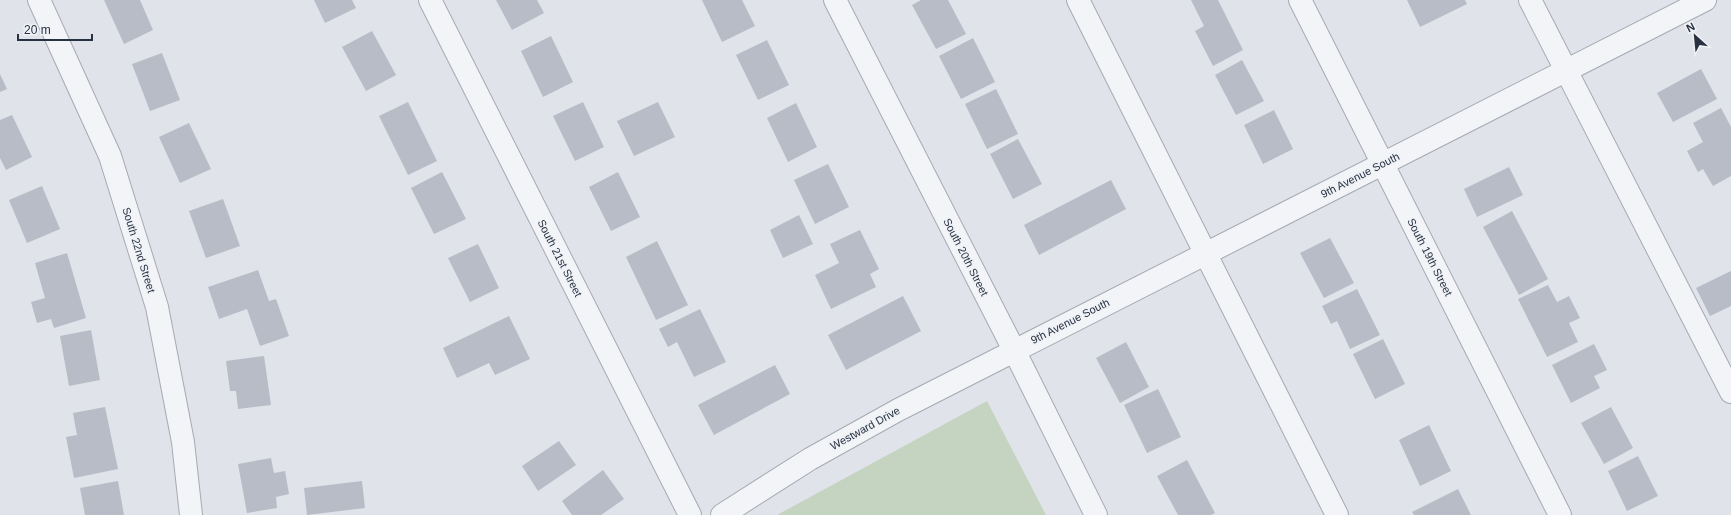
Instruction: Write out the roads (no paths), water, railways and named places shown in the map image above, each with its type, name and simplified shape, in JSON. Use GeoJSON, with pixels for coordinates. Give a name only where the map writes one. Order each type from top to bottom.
{"type":"FeatureCollection","features":[{"type":"Feature","properties":{"kind":"street","name":"South 22nd Street"},"geometry":{"type":"LineString","coordinates":[[39,0],[110,156],[157,307],[183,442],[191,515]]}},
{"type":"Feature","properties":{"kind":"street","name":"South 21st Street"},"geometry":{"type":"LineString","coordinates":[[430,0],[690,515]]}},
{"type":"Feature","properties":{"kind":"street","name":"South 20th Street"},"geometry":{"type":"LineString","coordinates":[[835,0],[1014,350],[1096,515]]}},
{"type":"Feature","properties":{"kind":"street"},"geometry":{"type":"LineString","coordinates":[[1078,0],[1337,515]]}},
{"type":"Feature","properties":{"kind":"street","name":"South 19th Street"},"geometry":{"type":"LineString","coordinates":[[1300,0],[1560,515]]}},
{"type":"Feature","properties":{"kind":"street"},"geometry":{"type":"LineString","coordinates":[[1530,0],[1731,392]]}},
{"type":"Feature","properties":{"kind":"street","name":"9th Avenue South"},"geometry":{"type":"LineString","coordinates":[[1014,350],[1705,0]]}},
{"type":"Feature","properties":{"kind":"street","name":"Westward Drive"},"geometry":{"type":"LineString","coordinates":[[722,515],[824,452],[898,410],[1014,350]]}}]}
